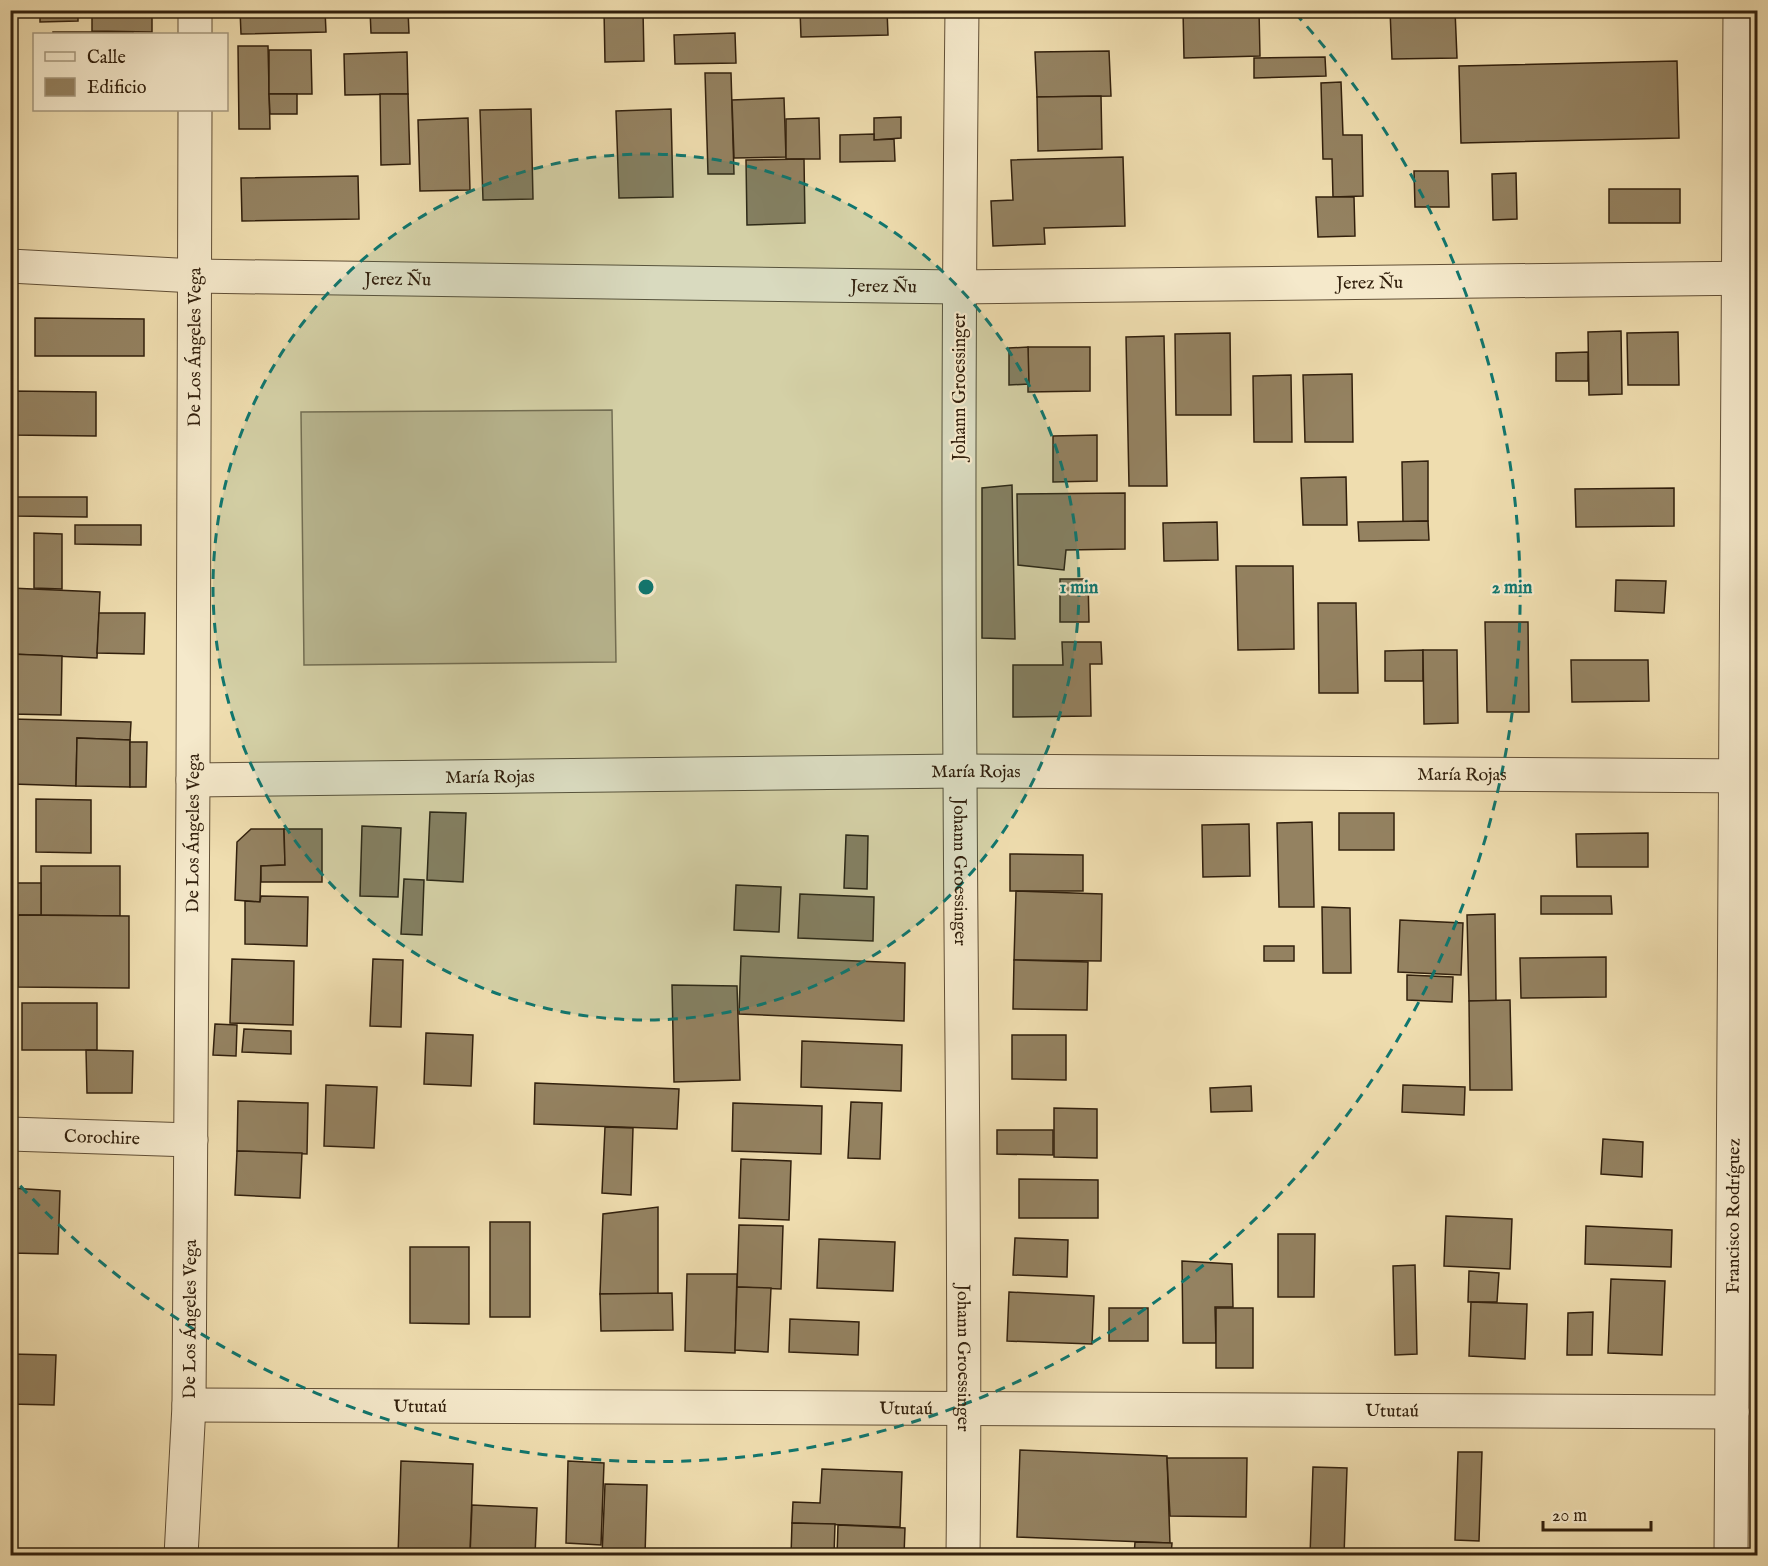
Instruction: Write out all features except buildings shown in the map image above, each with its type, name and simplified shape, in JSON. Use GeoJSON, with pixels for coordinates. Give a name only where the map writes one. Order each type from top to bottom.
{"type":"FeatureCollection","features":[{"type":"Feature","properties":{"kind":"street"},"geometry":{"type":"LineString","coordinates":[[195,10],[195,33]]}},
{"type":"Feature","properties":{"kind":"street","name":"Johann Groessinger"},"geometry":{"type":"LineString","coordinates":[[962,10],[958,287],[965,1410],[963,1556]]}},
{"type":"Feature","properties":{"kind":"street","name":"Francisco Rodríguez"},"geometry":{"type":"LineString","coordinates":[[1731,1556],[1732,1412],[1746,1212],[1748,278],[1740,10]]}},
{"type":"Feature","properties":{"kind":"street","name":"De Los Ángeles Vega"},"geometry":{"type":"LineString","coordinates":[[181,1556],[189,1405],[194,780],[195,111]]}},
{"type":"Feature","properties":{"kind":"street","name":"Jerez Ñu"},"geometry":{"type":"LineString","coordinates":[[10,266],[195,276],[958,287],[1748,278]]}},
{"type":"Feature","properties":{"kind":"street","name":"María Rojas"},"geometry":{"type":"LineString","coordinates":[[194,780],[960,771],[1747,776]]}},
{"type":"Feature","properties":{"kind":"street","name":"Corochire"},"geometry":{"type":"LineString","coordinates":[[10,1134],[191,1140]]}},
{"type":"Feature","properties":{"kind":"street","name":"Ututaú"},"geometry":{"type":"LineString","coordinates":[[189,1405],[1732,1412]]}},
{"type":"Feature","properties":{"kind":"shaded area"},"geometry":{"type":"Polygon","coordinates":[[[612,410],[616,662],[304,665],[301,412],[612,410]]]}}]}
